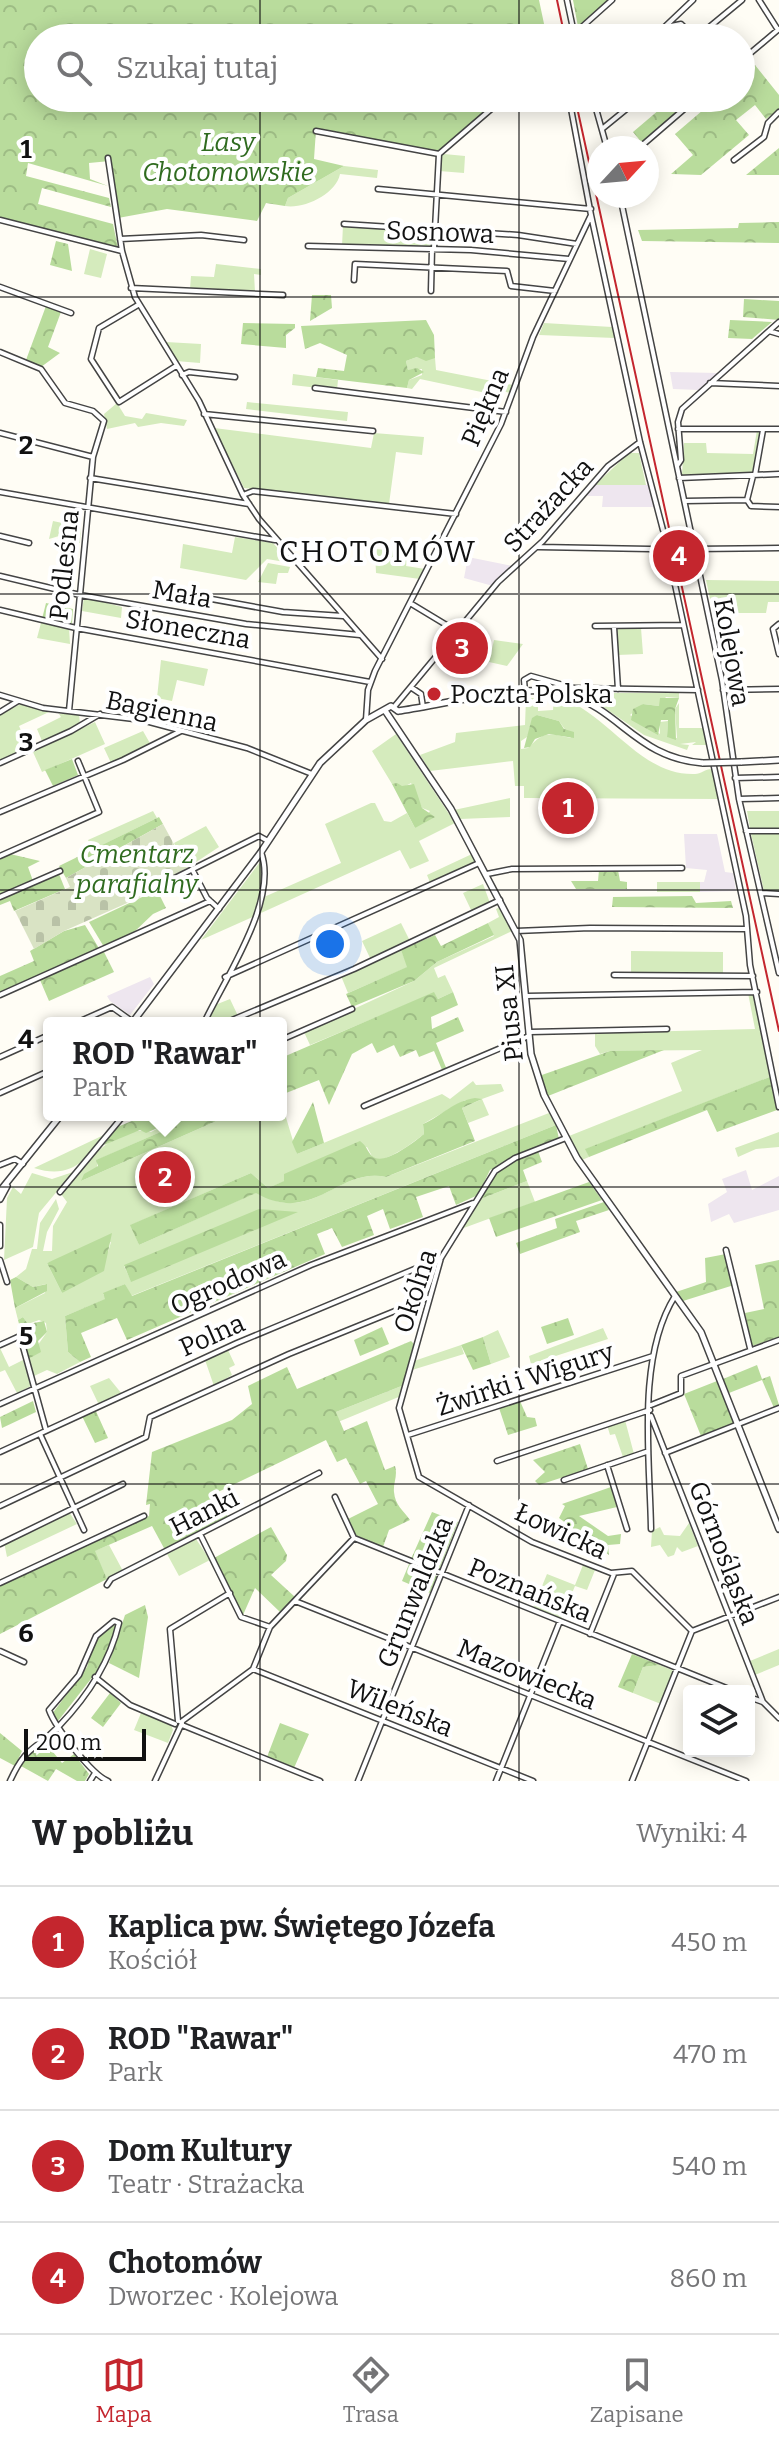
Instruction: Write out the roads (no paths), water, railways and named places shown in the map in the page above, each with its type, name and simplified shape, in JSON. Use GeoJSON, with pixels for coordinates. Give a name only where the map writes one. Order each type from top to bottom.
{"type":"FeatureCollection","features":[{"type":"Feature","properties":{"kind":"street"},"geometry":{"type":"LineString","coordinates":[[567,0],[572,24]]}},
{"type":"Feature","properties":{"kind":"street"},"geometry":{"type":"LineString","coordinates":[[587,24],[612,0]]}},
{"type":"Feature","properties":{"kind":"street"},"geometry":{"type":"LineString","coordinates":[[668,24],[693,0]]}},
{"type":"Feature","properties":{"kind":"street"},"geometry":{"type":"LineString","coordinates":[[713,24],[742,0]]}},
{"type":"Feature","properties":{"kind":"street"},"geometry":{"type":"LineString","coordinates":[[755,50],[779,31],[759,0]]}},
{"type":"Feature","properties":{"kind":"street"},"geometry":{"type":"LineString","coordinates":[[674,16],[681,24]]}},
{"type":"Feature","properties":{"kind":"street"},"geometry":{"type":"LineString","coordinates":[[431,291],[439,154],[488,112]]}},
{"type":"Feature","properties":{"kind":"street","name":"Piękna"},"geometry":{"type":"LineString","coordinates":[[366,720],[371,682],[506,412],[555,291],[591,215],[572,112]]}},
{"type":"Feature","properties":{"kind":"street"},"geometry":{"type":"LineString","coordinates":[[597,112],[604,136]]}},
{"type":"Feature","properties":{"kind":"street"},"geometry":{"type":"LineString","coordinates":[[602,129],[623,112]]}},
{"type":"Feature","properties":{"kind":"street"},"geometry":{"type":"LineString","coordinates":[[653,136],[681,112]]}},
{"type":"Feature","properties":{"kind":"street"},"geometry":{"type":"LineString","coordinates":[[734,160],[764,137],[767,125],[779,112]]}},
{"type":"Feature","properties":{"kind":"street"},"geometry":{"type":"LineString","coordinates":[[316,131],[439,154]]}},
{"type":"Feature","properties":{"kind":"street"},"geometry":{"type":"LineString","coordinates":[[108,158],[122,251],[138,305],[204,414],[249,504],[275,540],[382,659]]}},
{"type":"Feature","properties":{"kind":"street"},"geometry":{"type":"LineString","coordinates":[[378,189],[591,209]]}},
{"type":"Feature","properties":{"kind":"street","name":"Kolejowa"},"geometry":{"type":"LineString","coordinates":[[623,208],[723,690],[739,799],[779,973]]}},
{"type":"Feature","properties":{"kind":"street"},"geometry":{"type":"LineString","coordinates":[[591,215],[640,442],[663,530]]}},
{"type":"Feature","properties":{"kind":"street"},"geometry":{"type":"LineString","coordinates":[[0,220],[122,251]]}},
{"type":"Feature","properties":{"kind":"street"},"geometry":{"type":"LineString","coordinates":[[344,224],[518,235],[577,244]]}},
{"type":"Feature","properties":{"kind":"street"},"geometry":{"type":"LineString","coordinates":[[120,239],[201,235],[244,240]]}},
{"type":"Feature","properties":{"kind":"street","name":"Sosnowa"},"geometry":{"type":"LineString","coordinates":[[308,246],[433,248],[569,259]]}},
{"type":"Feature","properties":{"kind":"street"},"geometry":{"type":"LineString","coordinates":[[354,280],[355,264],[432,265],[507,271],[511,286],[555,291]]}},
{"type":"Feature","properties":{"kind":"street"},"geometry":{"type":"LineString","coordinates":[[0,287],[71,313]]}},
{"type":"Feature","properties":{"kind":"street"},"geometry":{"type":"LineString","coordinates":[[131,288],[283,295]]}},
{"type":"Feature","properties":{"kind":"street"},"geometry":{"type":"LineString","coordinates":[[138,305],[99,328],[91,359],[119,402],[176,366]]}},
{"type":"Feature","properties":{"kind":"street"},"geometry":{"type":"LineString","coordinates":[[677,466],[681,460],[678,429],[682,409],[779,322]]}},
{"type":"Feature","properties":{"kind":"street"},"geometry":{"type":"LineString","coordinates":[[769,331],[779,334]]}},
{"type":"Feature","properties":{"kind":"street","name":"Podleśna"},"geometry":{"type":"LineString","coordinates":[[0,352],[41,369],[65,403],[98,413],[104,425],[93,457],[90,478],[69,711]]}},
{"type":"Feature","properties":{"kind":"street"},"geometry":{"type":"LineString","coordinates":[[182,375],[189,372],[235,377]]}},
{"type":"Feature","properties":{"kind":"street"},"geometry":{"type":"LineString","coordinates":[[710,383],[779,386]]}},
{"type":"Feature","properties":{"kind":"street"},"geometry":{"type":"LineString","coordinates":[[315,388],[506,412]]}},
{"type":"Feature","properties":{"kind":"street"},"geometry":{"type":"LineString","coordinates":[[204,414],[373,431]]}},
{"type":"Feature","properties":{"kind":"street"},"geometry":{"type":"LineString","coordinates":[[678,429],[779,429]]}},
{"type":"Feature","properties":{"kind":"street"},"geometry":{"type":"LineString","coordinates":[[763,429],[747,500],[751,506],[779,507]]}},
{"type":"Feature","properties":{"kind":"street"},"geometry":{"type":"LineString","coordinates":[[0,433],[93,457]]}},
{"type":"Feature","properties":{"kind":"street","name":"Strażacka"},"geometry":{"type":"LineString","coordinates":[[396,709],[498,582],[538,546],[608,466],[640,442]]}},
{"type":"Feature","properties":{"kind":"street"},"geometry":{"type":"LineString","coordinates":[[679,478],[779,474]]}},
{"type":"Feature","properties":{"kind":"street"},"geometry":{"type":"LineString","coordinates":[[90,478],[249,504]]}},
{"type":"Feature","properties":{"kind":"street"},"geometry":{"type":"LineString","coordinates":[[243,495],[253,491],[456,514]]}},
{"type":"Feature","properties":{"kind":"street"},"geometry":{"type":"LineString","coordinates":[[0,492],[88,510],[275,540]]}},
{"type":"Feature","properties":{"kind":"street"},"geometry":{"type":"LineString","coordinates":[[685,501],[747,500]]}},
{"type":"Feature","properties":{"kind":"street"},"geometry":{"type":"LineString","coordinates":[[0,536],[29,543]]}},
{"type":"Feature","properties":{"kind":"street","name":"Kolejowa"},"geometry":{"type":"LineString","coordinates":[[665,538],[746,916],[745,929],[753,976],[779,1107]]}},
{"type":"Feature","properties":{"kind":"street"},"geometry":{"type":"LineString","coordinates":[[538,546],[650,549],[670,559]]}},
{"type":"Feature","properties":{"kind":"street"},"geometry":{"type":"LineString","coordinates":[[694,549],[779,548]]}},
{"type":"Feature","properties":{"kind":"street","name":"Mała"},"geometry":{"type":"LineString","coordinates":[[0,576],[80,595],[246,624],[360,635]]}},
{"type":"Feature","properties":{"kind":"street"},"geometry":{"type":"LineString","coordinates":[[162,590],[283,612],[343,616]]}},
{"type":"Feature","properties":{"kind":"street"},"geometry":{"type":"LineString","coordinates":[[410,603],[458,632]]}},
{"type":"Feature","properties":{"kind":"street","name":"Słoneczna"},"geometry":{"type":"LineString","coordinates":[[0,610],[76,628],[371,682]]}},
{"type":"Feature","properties":{"kind":"street"},"geometry":{"type":"LineString","coordinates":[[779,624],[773,629],[779,654]]}},
{"type":"Feature","properties":{"kind":"street"},"geometry":{"type":"LineString","coordinates":[[595,626],[683,625]]}},
{"type":"Feature","properties":{"kind":"street"},"geometry":{"type":"LineString","coordinates":[[614,626],[618,689]]}},
{"type":"Feature","properties":{"kind":"street"},"geometry":{"type":"LineString","coordinates":[[525,692],[524,680],[531,676],[574,688],[698,690]]}},
{"type":"Feature","properties":{"kind":"street"},"geometry":{"type":"LineString","coordinates":[[412,688],[421,694],[423,707]]}},
{"type":"Feature","properties":{"kind":"street"},"geometry":{"type":"LineString","coordinates":[[723,690],[779,689]]}},
{"type":"Feature","properties":{"kind":"street"},"geometry":{"type":"LineString","coordinates":[[136,1017],[269,842],[312,774],[366,720],[386,712],[501,695],[552,691],[572,696],[658,752],[703,763],[779,760]]}},
{"type":"Feature","properties":{"kind":"street","name":"Bagienna"},"geometry":{"type":"LineString","coordinates":[[0,695],[69,711],[130,718],[247,748],[312,774]]}},
{"type":"Feature","properties":{"kind":"street"},"geometry":{"type":"LineString","coordinates":[[0,712],[18,701]]}},
{"type":"Feature","properties":{"kind":"street"},"geometry":{"type":"LineString","coordinates":[[393,719],[396,709]]}},
{"type":"Feature","properties":{"kind":"street","name":"Piusa XI"},"geometry":{"type":"LineString","coordinates":[[386,712],[481,862],[516,931],[524,956],[529,1034],[537,1080],[566,1138],[592,1180],[701,1332],[776,1512],[779,1529]]}},
{"type":"Feature","properties":{"kind":"street"},"geometry":{"type":"LineString","coordinates":[[0,763],[100,714]]}},
{"type":"Feature","properties":{"kind":"street"},"geometry":{"type":"LineString","coordinates":[[0,812],[181,731]]}},
{"type":"Feature","properties":{"kind":"street"},"geometry":{"type":"LineString","coordinates":[[0,856],[99,812],[78,761]]}},
{"type":"Feature","properties":{"kind":"street"},"geometry":{"type":"LineString","coordinates":[[735,778],[779,777]]}},
{"type":"Feature","properties":{"kind":"street"},"geometry":{"type":"LineString","coordinates":[[739,799],[779,798]]}},
{"type":"Feature","properties":{"kind":"street"},"geometry":{"type":"LineString","coordinates":[[746,831],[779,831]]}},
{"type":"Feature","properties":{"kind":"street"},"geometry":{"type":"LineString","coordinates":[[167,882],[258,837],[269,842]]}},
{"type":"Feature","properties":{"kind":"street"},"geometry":{"type":"LineString","coordinates":[[207,1017],[258,917],[265,874],[261,852]]}},
{"type":"Feature","properties":{"kind":"street"},"geometry":{"type":"LineString","coordinates":[[225,977],[481,862]]}},
{"type":"Feature","properties":{"kind":"street"},"geometry":{"type":"LineString","coordinates":[[487,874],[512,869],[682,868]]}},
{"type":"Feature","properties":{"kind":"street"},"geometry":{"type":"LineString","coordinates":[[192,869],[210,901],[219,909]]}},
{"type":"Feature","properties":{"kind":"street"},"geometry":{"type":"LineString","coordinates":[[0,897],[60,871]]}},
{"type":"Feature","properties":{"kind":"street"},"geometry":{"type":"LineString","coordinates":[[760,893],[779,894]]}},
{"type":"Feature","properties":{"kind":"street"},"geometry":{"type":"LineString","coordinates":[[239,1017],[354,969],[500,899]]}},
{"type":"Feature","properties":{"kind":"street"},"geometry":{"type":"LineString","coordinates":[[0,995],[210,901]]}},
{"type":"Feature","properties":{"kind":"street"},"geometry":{"type":"LineString","coordinates":[[516,931],[745,929]]}},
{"type":"Feature","properties":{"kind":"street"},"geometry":{"type":"LineString","coordinates":[[614,975],[753,976]]}},
{"type":"Feature","properties":{"kind":"street"},"geometry":{"type":"LineString","coordinates":[[527,996],[757,992]]}},
{"type":"Feature","properties":{"kind":"street"},"geometry":{"type":"LineString","coordinates":[[90,1017],[112,1007],[125,1017]]}},
{"type":"Feature","properties":{"kind":"street"},"geometry":{"type":"LineString","coordinates":[[287,1037],[352,1009]]}},
{"type":"Feature","properties":{"kind":"street"},"geometry":{"type":"LineString","coordinates":[[364,1106],[529,1034],[667,1029]]}},
{"type":"Feature","properties":{"kind":"street"},"geometry":{"type":"LineString","coordinates":[[0,1057],[43,1038]]}},
{"type":"Feature","properties":{"kind":"street"},"geometry":{"type":"LineString","coordinates":[[0,1093],[43,1074]]}},
{"type":"Feature","properties":{"kind":"street"},"geometry":{"type":"LineString","coordinates":[[0,1199],[7,1185],[56,1121]]}},
{"type":"Feature","properties":{"kind":"street"},"geometry":{"type":"LineString","coordinates":[[60,1192],[119,1121]]}},
{"type":"Feature","properties":{"kind":"street","name":"Okólna"},"geometry":{"type":"LineString","coordinates":[[415,1461],[399,1408],[427,1298],[441,1258],[493,1174],[507,1162],[566,1138]]}},
{"type":"Feature","properties":{"kind":"street"},"geometry":{"type":"LineString","coordinates":[[0,1165],[15,1159],[23,1164]]}},
{"type":"Feature","properties":{"kind":"street"},"geometry":{"type":"LineString","coordinates":[[0,1191],[7,1185]]}},
{"type":"Feature","properties":{"kind":"street","name":"Ogrodowa"},"geometry":{"type":"LineString","coordinates":[[0,1404],[311,1265],[475,1202]]}},
{"type":"Feature","properties":{"kind":"street"},"geometry":{"type":"LineString","coordinates":[[0,1225],[0,1246]]}},
{"type":"Feature","properties":{"kind":"street"},"geometry":{"type":"LineString","coordinates":[[726,1250],[750,1349]]}},
{"type":"Feature","properties":{"kind":"street","name":"Polna"},"geometry":{"type":"LineString","coordinates":[[0,1452],[237,1343],[441,1258]]}},
{"type":"Feature","properties":{"kind":"street"},"geometry":{"type":"LineString","coordinates":[[0,1260],[7,1282]]}},
{"type":"Feature","properties":{"kind":"street"},"geometry":{"type":"LineString","coordinates":[[651,1529],[646,1452],[653,1356],[675,1296]]}},
{"type":"Feature","properties":{"kind":"street"},"geometry":{"type":"LineString","coordinates":[[0,1506],[146,1437],[150,1417],[279,1358],[427,1298]]}},
{"type":"Feature","properties":{"kind":"street"},"geometry":{"type":"LineString","coordinates":[[0,1345],[20,1336],[46,1430]]}},
{"type":"Feature","properties":{"kind":"street"},"geometry":{"type":"LineString","coordinates":[[497,1461],[651,1411],[681,1393],[681,1376],[779,1340]]}},
{"type":"Feature","properties":{"kind":"street","name":"Żwirki i Wigury"},"geometry":{"type":"LineString","coordinates":[[407,1435],[653,1356]]}},
{"type":"Feature","properties":{"kind":"street"},"geometry":{"type":"LineString","coordinates":[[665,1453],[779,1408]]}},
{"type":"Feature","properties":{"kind":"street","name":"Górnośląska"},"geometry":{"type":"LineString","coordinates":[[651,1411],[763,1702]]}},
{"type":"Feature","properties":{"kind":"street"},"geometry":{"type":"LineString","coordinates":[[39,1433],[84,1530]]}},
{"type":"Feature","properties":{"kind":"street"},"geometry":{"type":"LineString","coordinates":[[564,1480],[646,1452]]}},
{"type":"Feature","properties":{"kind":"street","name":"Łowicka"},"geometry":{"type":"LineString","coordinates":[[415,1461],[419,1477],[532,1542],[614,1574],[632,1571],[692,1631]]}},
{"type":"Feature","properties":{"kind":"street"},"geometry":{"type":"LineString","coordinates":[[607,1465],[627,1529]]}},
{"type":"Feature","properties":{"kind":"street","name":"Hanki"},"geometry":{"type":"LineString","coordinates":[[107,1585],[111,1579],[319,1473]]}},
{"type":"Feature","properties":{"kind":"street"},"geometry":{"type":"LineString","coordinates":[[0,1544],[123,1484]]}},
{"type":"Feature","properties":{"kind":"street"},"geometry":{"type":"LineString","coordinates":[[179,1724],[253,1669],[270,1627],[354,1538],[335,1497]]}},
{"type":"Feature","properties":{"kind":"street","name":"Grunwaldzka"},"geometry":{"type":"LineString","coordinates":[[358,1781],[469,1504]]}},
{"type":"Feature","properties":{"kind":"street"},"geometry":{"type":"LineString","coordinates":[[0,1583],[144,1516]]}},
{"type":"Feature","properties":{"kind":"street"},"geometry":{"type":"LineString","coordinates":[[200,1534],[242,1617],[270,1627]]}},
{"type":"Feature","properties":{"kind":"street","name":"Poznańska"},"geometry":{"type":"LineString","coordinates":[[354,1538],[719,1685]]}},
{"type":"Feature","properties":{"kind":"street"},"geometry":{"type":"LineString","coordinates":[[590,1634],[614,1574]]}},
{"type":"Feature","properties":{"kind":"street"},"geometry":{"type":"LineString","coordinates":[[155,1781],[179,1724],[170,1629],[230,1593]]}},
{"type":"Feature","properties":{"kind":"street"},"geometry":{"type":"LineString","coordinates":[[632,1781],[692,1631],[779,1597]]}},
{"type":"Feature","properties":{"kind":"street","name":"Mazowiecka"},"geometry":{"type":"LineString","coordinates":[[295,1601],[746,1781]]}},
{"type":"Feature","properties":{"kind":"street"},"geometry":{"type":"LineString","coordinates":[[10,1781],[23,1754],[59,1726],[95,1677],[114,1645],[119,1623],[115,1621],[96,1636],[79,1675],[49,1710],[59,1726],[95,1773],[108,1781]]}},
{"type":"Feature","properties":{"kind":"street"},"geometry":{"type":"LineString","coordinates":[[496,1781],[560,1621]]}},
{"type":"Feature","properties":{"kind":"street"},"geometry":{"type":"LineString","coordinates":[[0,1651],[24,1662]]}},
{"type":"Feature","properties":{"kind":"street","name":"Wileńska"},"geometry":{"type":"LineString","coordinates":[[253,1669],[533,1781]]}},
{"type":"Feature","properties":{"kind":"street"},"geometry":{"type":"LineString","coordinates":[[95,1677],[130,1705],[320,1781]]}},
{"type":"Feature","properties":{"kind":"street"},"geometry":{"type":"LineString","coordinates":[[755,1699],[763,1702],[779,1718]]}},
{"type":"Feature","properties":{"kind":"street"},"geometry":{"type":"LineString","coordinates":[[90,1781],[95,1773]]}},
{"type":"Feature","properties":{"kind":"railway"},"geometry":{"type":"LineString","coordinates":[[557,0],[562,24]]}},
{"type":"Feature","properties":{"kind":"railway"},"geometry":{"type":"LineString","coordinates":[[578,112],[779,1031]]}},
{"type":"Feature","properties":{"kind":"place","name":"Chotomów"},"geometry":{"type":"Point","coordinates":[679,556]}},
{"type":"Feature","properties":{"kind":"place","name":"Dom Kultury"},"geometry":{"type":"Point","coordinates":[462,648]}},
{"type":"Feature","properties":{"kind":"place","name":"Poczta Polska"},"geometry":{"type":"Point","coordinates":[434,694]}},
{"type":"Feature","properties":{"kind":"place","name":"Kaplica pw. Świętego Józefa"},"geometry":{"type":"Point","coordinates":[568,808]}},
{"type":"Feature","properties":{"kind":"place","name":"ROD \"Rawar\""},"geometry":{"type":"Point","coordinates":[165,1177]}},
{"type":"Feature","properties":{"kind":"district","name":"CHOTOMÓW"},"geometry":{"type":"Point","coordinates":[378,552]}},
{"type":"Feature","properties":{"kind":"park label","name":"Lasy Chotomowskie"},"geometry":{"type":"Point","coordinates":[228,157]}},
{"type":"Feature","properties":{"kind":"park label","name":"Cmentarz parafialny"},"geometry":{"type":"Point","coordinates":[137,869]}}]}
